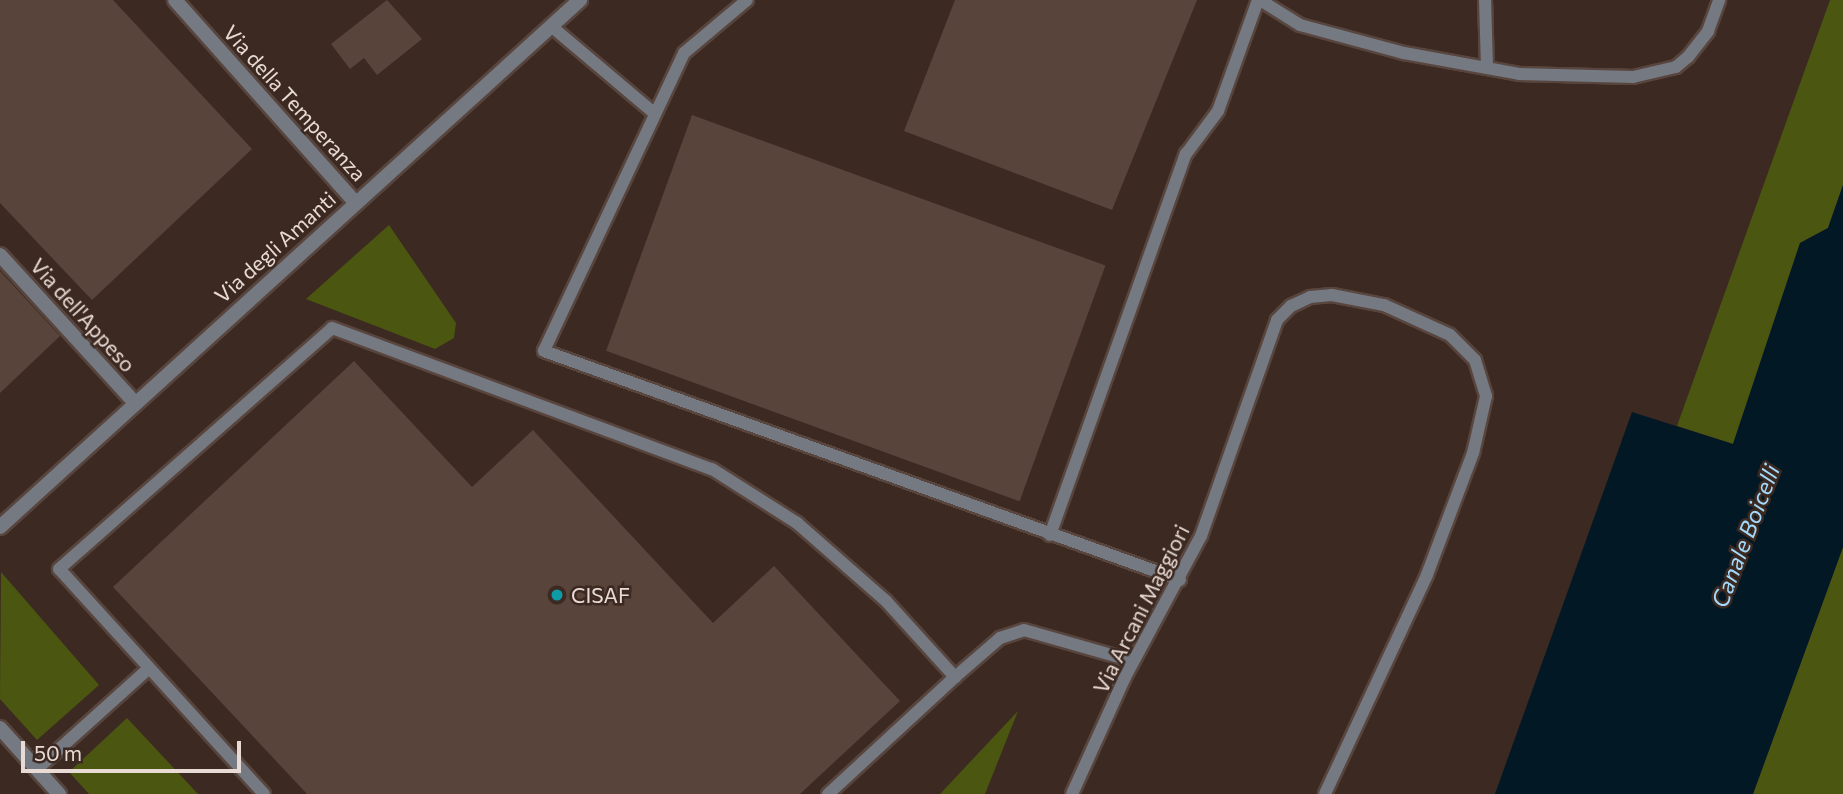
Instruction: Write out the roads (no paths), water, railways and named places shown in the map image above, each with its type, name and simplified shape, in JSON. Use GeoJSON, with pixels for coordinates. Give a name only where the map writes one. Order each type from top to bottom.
{"type":"FeatureCollection","features":[{"type":"Feature","properties":{"kind":"street","name":"Via della Temperanza"},"geometry":{"type":"LineString","coordinates":[[175,0],[356,203]]}},
{"type":"Feature","properties":{"kind":"street","name":"Via degli Amanti"},"geometry":{"type":"LineString","coordinates":[[0,527],[580,0]]}},
{"type":"Feature","properties":{"kind":"street","name":"Via dell'Appeso"},"geometry":{"type":"LineString","coordinates":[[0,255],[135,403]]}},
{"type":"Feature","properties":{"kind":"street"},"geometry":{"type":"LineString","coordinates":[[0,728],[59,794]]}},
{"type":"Feature","properties":{"kind":"lane"},"geometry":{"type":"LineString","coordinates":[[747,0],[684,53],[544,351],[1180,580]]}},
{"type":"Feature","properties":{"kind":"lane"},"geometry":{"type":"LineString","coordinates":[[1050,535],[1186,155],[1218,111],[1259,0],[1281,17],[1322,32],[1487,68],[1544,77],[1658,73],[1676,67],[1699,47],[1720,0]]}},
{"type":"Feature","properties":{"kind":"lane"},"geometry":{"type":"LineString","coordinates":[[1485,0],[1487,68]]}},
{"type":"Feature","properties":{"kind":"lane"},"geometry":{"type":"LineString","coordinates":[[551,26],[655,114]]}},
{"type":"Feature","properties":{"kind":"lane","name":"Via Arcani Maggiori"},"geometry":{"type":"LineString","coordinates":[[1072,794],[1133,661],[1180,580],[1201,536],[1278,320],[1291,306],[1310,297],[1332,295],[1384,305],[1450,335],[1464,346],[1484,377],[1486,396],[1474,453],[1427,575],[1325,794]]}},
{"type":"Feature","properties":{"kind":"lane"},"geometry":{"type":"LineString","coordinates":[[264,794],[59,569],[332,328],[712,469],[741,485],[837,556],[886,601],[955,677]]}},
{"type":"Feature","properties":{"kind":"lane"},"geometry":{"type":"LineString","coordinates":[[828,794],[1000,638],[1024,630],[1133,661]]}},
{"type":"Feature","properties":{"kind":"lane"},"geometry":{"type":"LineString","coordinates":[[37,769],[149,668]]}},
{"type":"Feature","properties":{"kind":"water","name":"Canale Boicelli"},"geometry":{"type":"Polygon","coordinates":[[[1843,185],[1843,547],[1753,794],[1495,794],[1632,412],[1733,444],[1800,243],[1828,228],[1843,185]]]}},
{"type":"Feature","properties":{"kind":"place","name":"CISAF"},"geometry":{"type":"Point","coordinates":[557,595]}}]}
